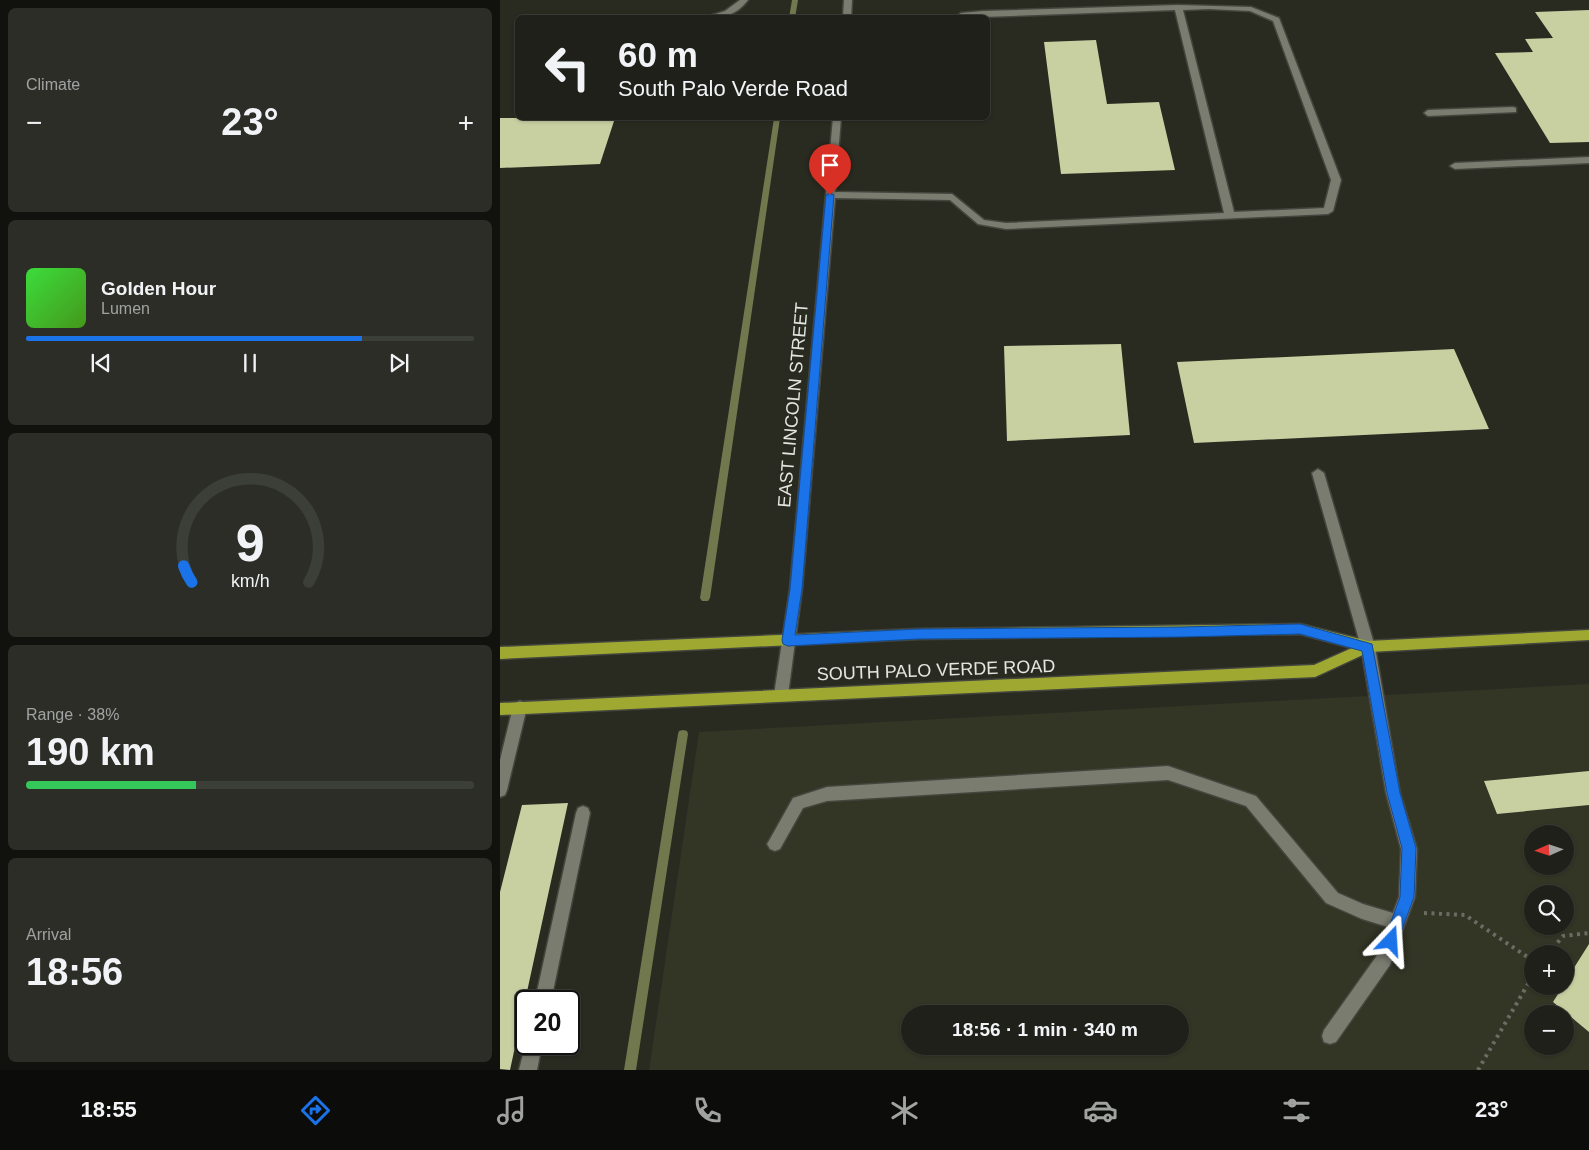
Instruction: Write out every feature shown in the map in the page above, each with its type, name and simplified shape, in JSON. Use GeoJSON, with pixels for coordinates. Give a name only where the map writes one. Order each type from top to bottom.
{"type":"FeatureCollection","features":[{"type":"Feature","properties":{"kind":"main road","name":"SOUTH PALO VERDE ROAD"},"geometry":{"type":"LineString","coordinates":[[500,653],[918,634],[1300,629],[1368,647],[1589,635]]}},
{"type":"Feature","properties":{"kind":"main road","name":"SOUTH PALO VERDE ROAD"},"geometry":{"type":"LineString","coordinates":[[500,709],[1315,671],[1368,647]]}},
{"type":"Feature","properties":{"kind":"street"},"geometry":{"type":"LineString","coordinates":[[723,15],[739,7],[744,0]]}},
{"type":"Feature","properties":{"kind":"street"},"geometry":{"type":"LineString","coordinates":[[847,15],[848,0]]}},
{"type":"Feature","properties":{"kind":"street"},"geometry":{"type":"LineString","coordinates":[[1178,7],[1230,216]]}},
{"type":"Feature","properties":{"kind":"street"},"geometry":{"type":"LineString","coordinates":[[830,195],[952,197],[981,222],[1006,226],[1328,211],[1336,180],[1276,20],[1251,9],[1178,7],[963,15]]}},
{"type":"Feature","properties":{"kind":"street"},"geometry":{"type":"LineString","coordinates":[[1428,113],[1513,110]]}},
{"type":"Feature","properties":{"kind":"street","name":"EAST LINCOLN STREET"},"geometry":{"type":"LineString","coordinates":[[781,695],[796,589],[838,120]]}},
{"type":"Feature","properties":{"kind":"street"},"geometry":{"type":"LineString","coordinates":[[1454,166],[1589,160]]}},
{"type":"Feature","properties":{"kind":"street"},"geometry":{"type":"LineString","coordinates":[[1318,472],[1368,647],[1393,793],[1409,848],[1407,897],[1384,959],[1330,1036]]}},
{"type":"Feature","properties":{"kind":"street"},"geometry":{"type":"LineString","coordinates":[[500,790],[520,708]]}},
{"type":"Feature","properties":{"kind":"street"},"geometry":{"type":"LineString","coordinates":[[775,844],[798,804],[827,794],[1168,773],[1251,801],[1332,898],[1362,911],[1400,916]]}},
{"type":"Feature","properties":{"kind":"street"},"geometry":{"type":"LineString","coordinates":[[545,990],[584,813]]}},
{"type":"Feature","properties":{"kind":"street"},"geometry":{"type":"LineString","coordinates":[[528,1070],[531,1055]]}},
{"type":"Feature","properties":{"kind":"path"},"geometry":{"type":"LineString","coordinates":[[1400,916],[1432,914],[1465,915],[1524,955]]}},
{"type":"Feature","properties":{"kind":"path"},"geometry":{"type":"LineString","coordinates":[[1556,945],[1564,936],[1589,933]]}},
{"type":"Feature","properties":{"kind":"path"},"geometry":{"type":"LineString","coordinates":[[1478,1070],[1524,991]]}},
{"type":"Feature","properties":{"kind":"shaded area"},"geometry":{"type":"Polygon","coordinates":[[[1589,684],[1589,1070],[649,1070],[699,732],[1589,684]]]}},
{"type":"Feature","properties":{"kind":"building"},"geometry":{"type":"Polygon","coordinates":[[[1589,10],[1589,142],[1550,143],[1495,53],[1533,52],[1525,39],[1553,38],[1535,12],[1589,10]]]}},
{"type":"Feature","properties":{"kind":"building"},"geometry":{"type":"Polygon","coordinates":[[[1096,40],[1107,104],[1159,102],[1175,170],[1061,174],[1044,42],[1096,40]]]}},
{"type":"Feature","properties":{"kind":"building"},"geometry":{"type":"Polygon","coordinates":[[[500,118],[515,118],[515,120],[614,120],[600,164],[500,168],[500,118]]]}},
{"type":"Feature","properties":{"kind":"building"},"geometry":{"type":"Polygon","coordinates":[[[1121,344],[1130,435],[1007,441],[1004,346],[1121,344]]]}},
{"type":"Feature","properties":{"kind":"building"},"geometry":{"type":"Polygon","coordinates":[[[1454,349],[1489,429],[1194,443],[1177,362],[1454,349]]]}},
{"type":"Feature","properties":{"kind":"building"},"geometry":{"type":"Polygon","coordinates":[[[1589,771],[1589,805],[1497,814],[1484,781],[1589,771]]]}},
{"type":"Feature","properties":{"kind":"building"},"geometry":{"type":"Polygon","coordinates":[[[568,803],[527,990],[515,990],[515,1047],[510,1070],[500,1069],[500,892],[522,805],[568,803]]]}},
{"type":"Feature","properties":{"kind":"building"},"geometry":{"type":"Polygon","coordinates":[[[1589,944],[1589,1032],[1574,1020],[1574,1005],[1557,1005],[1553,1002],[1557,995],[1574,995],[1574,968],[1589,944]]]}},
{"type":"Feature","properties":{"kind":"waterway"},"geometry":{"type":"LineString","coordinates":[[792,15],[795,0]]}},
{"type":"Feature","properties":{"kind":"waterway"},"geometry":{"type":"LineString","coordinates":[[705,598],[777,120]]}},
{"type":"Feature","properties":{"kind":"waterway"},"geometry":{"type":"LineString","coordinates":[[630,1070],[683,734]]}},
{"type":"Feature","properties":{"kind":"route"},"geometry":{"type":"LineString","coordinates":[[830,195],[796,589],[788,640],[918,634],[1300,629],[1368,647],[1393,793],[1409,848],[1407,897],[1391,941]]}}]}
